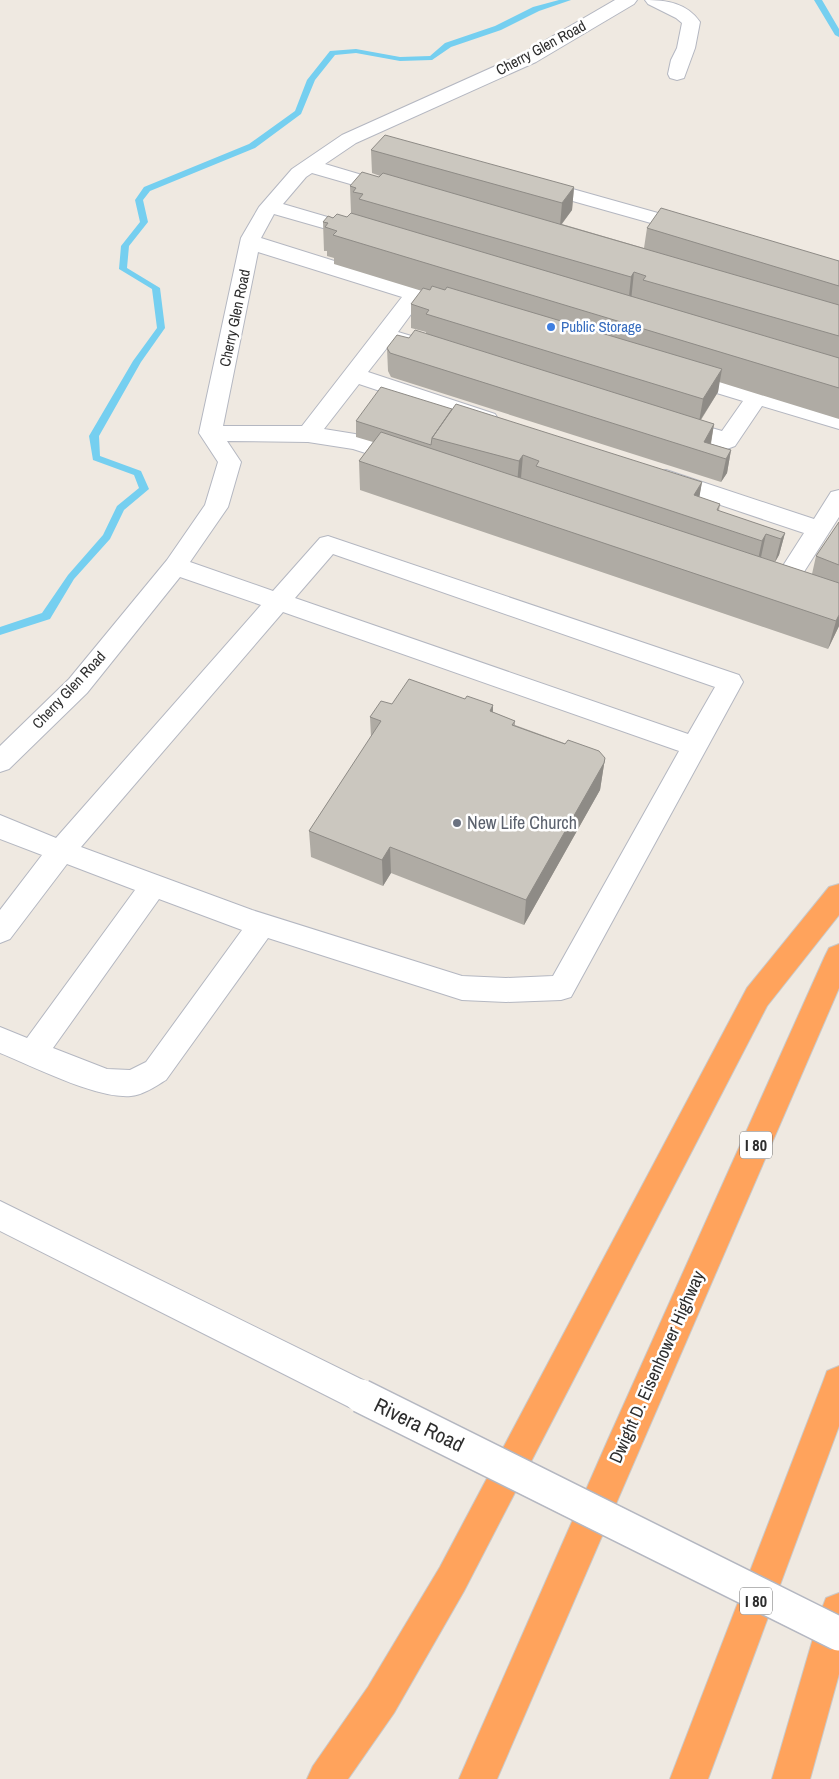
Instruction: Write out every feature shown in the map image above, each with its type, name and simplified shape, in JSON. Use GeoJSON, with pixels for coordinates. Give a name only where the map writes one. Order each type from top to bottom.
{"type":"FeatureCollection","features":[{"type":"Feature","properties":{"kind":"highway"},"geometry":{"type":"LineString","coordinates":[[326,1779],[381,1700],[452,1578],[757,997],[839,895]]}},
{"type":"Feature","properties":{"kind":"highway","name":"Dwight D. Eisenhower Highway"},"geometry":{"type":"LineString","coordinates":[[478,1779],[626,1437],[839,956]]}},
{"type":"Feature","properties":{"kind":"highway","name":"I 80"},"geometry":{"type":"LineString","coordinates":[[689,1779],[839,1382]]}},
{"type":"Feature","properties":{"kind":"highway"},"geometry":{"type":"LineString","coordinates":[[791,1779],[839,1611]]}},
{"type":"Feature","properties":{"kind":"street","name":"Cherry Glen Road"},"geometry":{"type":"LineString","coordinates":[[0,762],[78,686],[175,566],[216,507],[230,462],[210,433],[251,238],[270,207],[299,173],[349,139],[529,58],[628,0]]}},
{"type":"Feature","properties":{"kind":"street"},"geometry":{"type":"LineString","coordinates":[[654,0],[682,14],[690,22],[686,48],[680,60],[677,74]]}},
{"type":"Feature","properties":{"kind":"street"},"geometry":{"type":"LineString","coordinates":[[357,135],[386,143]]}},
{"type":"Feature","properties":{"kind":"street"},"geometry":{"type":"LineString","coordinates":[[309,166],[413,196]]}},
{"type":"Feature","properties":{"kind":"street"},"geometry":{"type":"LineString","coordinates":[[518,180],[708,233]]}},
{"type":"Feature","properties":{"kind":"street"},"geometry":{"type":"LineString","coordinates":[[270,207],[375,237]]}},
{"type":"Feature","properties":{"kind":"street"},"geometry":{"type":"LineString","coordinates":[[250,243],[472,311]]}},
{"type":"Feature","properties":{"kind":"street"},"geometry":{"type":"LineString","coordinates":[[308,434],[353,375],[386,336],[415,294]]}},
{"type":"Feature","properties":{"kind":"street"},"geometry":{"type":"LineString","coordinates":[[386,336],[453,356]]}},
{"type":"Feature","properties":{"kind":"street"},"geometry":{"type":"LineString","coordinates":[[662,368],[839,422]]}},
{"type":"Feature","properties":{"kind":"street"},"geometry":{"type":"LineString","coordinates":[[353,375],[502,424]]}},
{"type":"Feature","properties":{"kind":"street"},"geometry":{"type":"LineString","coordinates":[[661,421],[728,441],[757,397]]}},
{"type":"Feature","properties":{"kind":"street"},"geometry":{"type":"LineString","coordinates":[[210,433],[308,434],[354,442],[422,463]]}},
{"type":"Feature","properties":{"kind":"street"},"geometry":{"type":"LineString","coordinates":[[642,470],[819,529]]}},
{"type":"Feature","properties":{"kind":"street"},"geometry":{"type":"LineString","coordinates":[[747,571],[784,583],[839,498]]}},
{"type":"Feature","properties":{"kind":"street"},"geometry":{"type":"LineString","coordinates":[[0,826],[62,851],[262,924],[462,988],[506,990],[561,988],[730,682],[328,544],[62,851],[0,931]]}},
{"type":"Feature","properties":{"kind":"street"},"geometry":{"type":"LineString","coordinates":[[175,566],[695,746]]}},
{"type":"Feature","properties":{"kind":"street"},"geometry":{"type":"LineString","coordinates":[[33,1053],[154,885]]}},
{"type":"Feature","properties":{"kind":"street"},"geometry":{"type":"LineString","coordinates":[[0,1040],[106,1082],[133,1083],[156,1071],[262,924]]}},
{"type":"Feature","properties":{"kind":"street","name":"Rivera Road"},"geometry":{"type":"LineString","coordinates":[[0,1215],[839,1634]]}},
{"type":"Feature","properties":{"kind":"building"},"geometry":{"type":"Polygon","coordinates":[[[385,135],[574,187],[562,203],[371,150],[385,135]]]}},
{"type":"Feature","properties":{"kind":"building"},"geometry":{"type":"Polygon","coordinates":[[[362,172],[379,177],[383,173],[839,305],[839,336],[643,280],[646,276],[634,272],[631,277],[359,199],[363,194],[353,192],[356,188],[350,186],[362,172]]]}},
{"type":"Feature","properties":{"kind":"building"},"geometry":{"type":"Polygon","coordinates":[[[661,208],[839,261],[839,286],[647,228],[661,208]]]}},
{"type":"Feature","properties":{"kind":"building"},"geometry":{"type":"Polygon","coordinates":[[[351,213],[839,358],[839,388],[333,235],[337,231],[325,227],[328,223],[323,222],[328,216],[333,218],[337,214],[347,217],[351,213]]]}},
{"type":"Feature","properties":{"kind":"building"},"geometry":{"type":"Polygon","coordinates":[[[432,286],[445,290],[447,287],[722,369],[703,399],[426,314],[429,310],[411,304],[423,288],[430,290],[432,286]]]}},
{"type":"Feature","properties":{"kind":"building"},"geometry":{"type":"Polygon","coordinates":[[[415,330],[714,424],[704,442],[731,450],[726,459],[390,353],[387,348],[397,335],[409,338],[415,330]]]}},
{"type":"Feature","properties":{"kind":"building"},"geometry":{"type":"Polygon","coordinates":[[[381,387],[452,409],[432,438],[431,445],[356,421],[381,387]]]}},
{"type":"Feature","properties":{"kind":"building"},"geometry":{"type":"Polygon","coordinates":[[[456,404],[702,482],[694,495],[720,504],[717,510],[785,533],[781,539],[766,534],[762,541],[536,466],[539,461],[523,455],[519,461],[432,438],[456,404]]]}},
{"type":"Feature","properties":{"kind":"building"},"geometry":{"type":"Polygon","coordinates":[[[381,432],[839,583],[839,615],[836,621],[359,461],[381,432]]]}},
{"type":"Feature","properties":{"kind":"building"},"geometry":{"type":"Polygon","coordinates":[[[839,522],[839,565],[816,556],[839,522]]]}},
{"type":"Feature","properties":{"kind":"building","name":"New Life Church"},"geometry":{"type":"Polygon","coordinates":[[[409,679],[465,699],[467,696],[493,705],[490,711],[515,721],[512,725],[565,744],[568,740],[599,751],[605,758],[604,763],[526,900],[390,847],[382,860],[309,831],[381,721],[370,717],[381,701],[392,704],[409,679]]]}},
{"type":"Feature","properties":{"kind":"waterway"},"geometry":{"type":"LineString","coordinates":[[0,631],[46,616],[71,577],[107,537],[120,508],[144,489],[138,473],[96,458],[94,436],[137,361],[161,328],[156,288],[123,269],[125,246],[144,222],[139,200],[147,189],[252,146],[298,112],[311,80],[333,53],[356,51],[400,59],[432,58],[448,45],[498,28],[536,9],[567,0]]}},
{"type":"Feature","properties":{"kind":"waterway"},"geometry":{"type":"LineString","coordinates":[[818,0],[839,35]]}},
{"type":"Feature","properties":{"kind":"place","name":"Public Storage"},"geometry":{"type":"Point","coordinates":[551,327]}},
{"type":"Feature","properties":{"kind":"place","name":"New Life Church"},"geometry":{"type":"Point","coordinates":[457,823]}}]}
